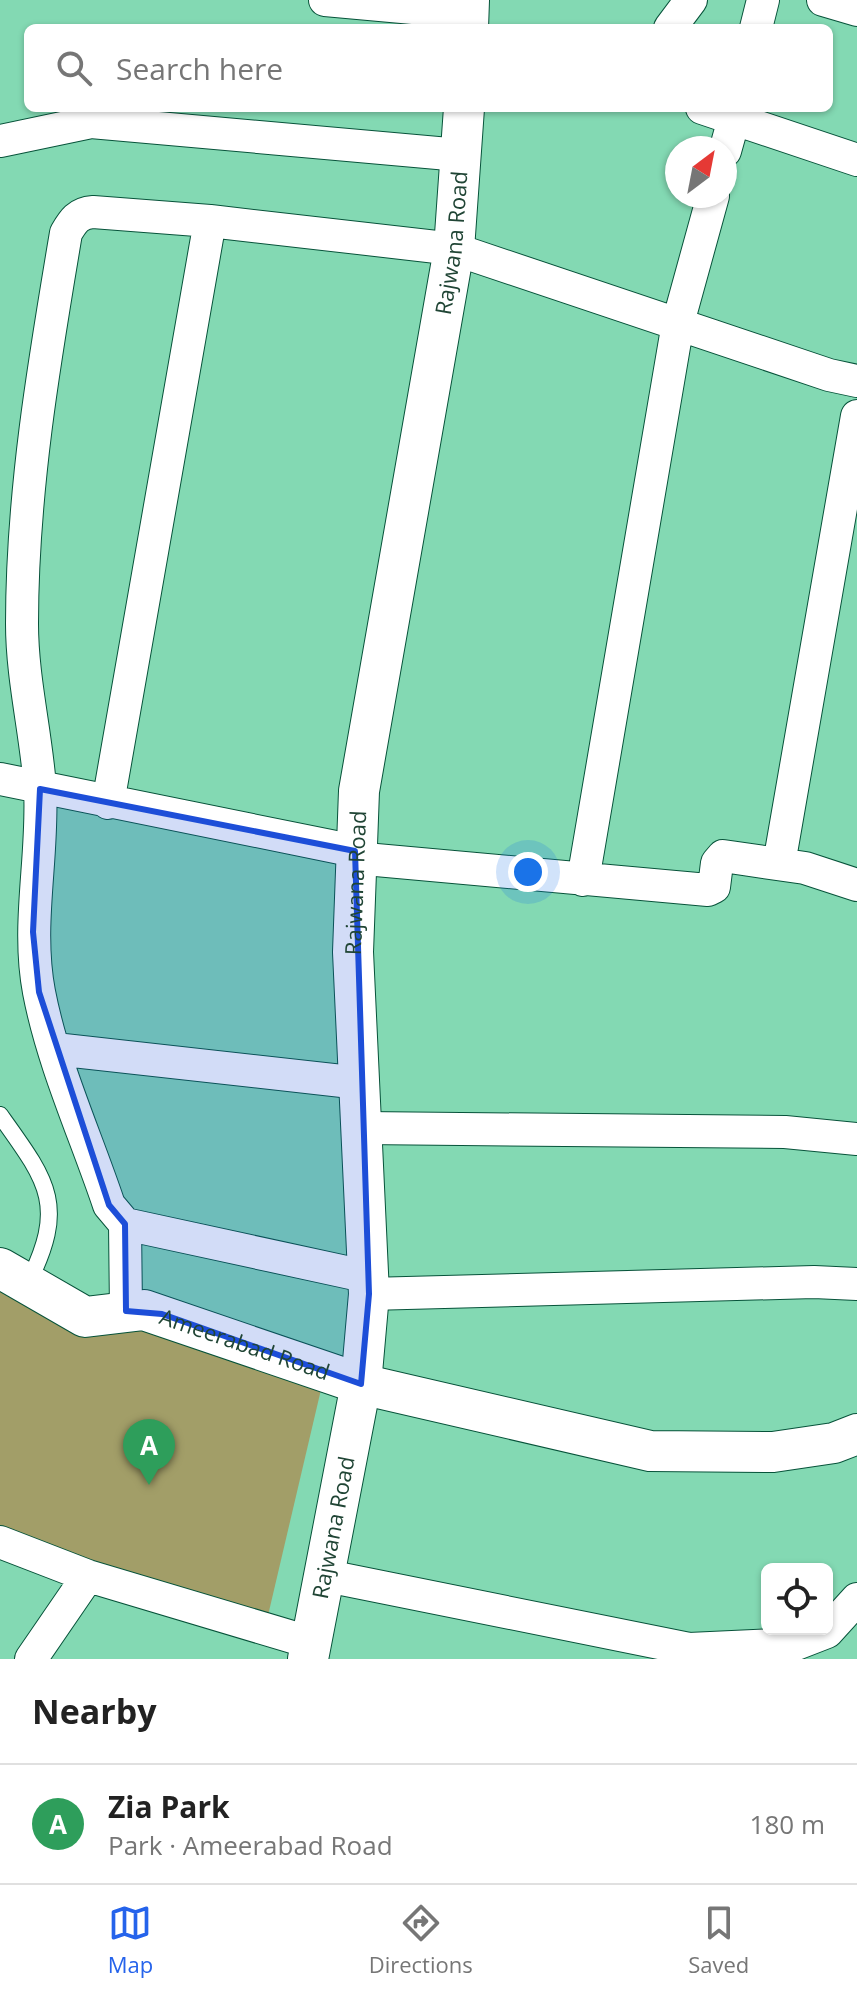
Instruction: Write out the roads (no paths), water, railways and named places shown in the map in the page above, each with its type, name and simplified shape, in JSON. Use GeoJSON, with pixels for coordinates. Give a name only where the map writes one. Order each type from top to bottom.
{"type":"FeatureCollection","features":[{"type":"Feature","properties":{"kind":"street"},"geometry":{"type":"LineString","coordinates":[[325,0],[468,14]]}},
{"type":"Feature","properties":{"kind":"street"},"geometry":{"type":"LineString","coordinates":[[673,24],[691,0]]}},
{"type":"Feature","properties":{"kind":"street"},"geometry":{"type":"LineString","coordinates":[[757,24],[763,0]]}},
{"type":"Feature","properties":{"kind":"street"},"geometry":{"type":"LineString","coordinates":[[823,0],[857,10]]}},
{"type":"Feature","properties":{"kind":"street","name":"Rajwana Road"},"geometry":{"type":"LineString","coordinates":[[308,1651],[361,1384],[369,1286],[353,952],[354,854],[359,791],[454,249],[464,112]]}},
{"type":"Feature","properties":{"kind":"street"},"geometry":{"type":"LineString","coordinates":[[729,136],[736,112],[857,160]]}},
{"type":"Feature","properties":{"kind":"street"},"geometry":{"type":"LineString","coordinates":[[0,141],[91,122],[460,155]]}},
{"type":"Feature","properties":{"kind":"street"},"geometry":{"type":"LineString","coordinates":[[583,880],[678,323],[710,208]]}},
{"type":"Feature","properties":{"kind":"street"},"geometry":{"type":"LineString","coordinates":[[857,381],[454,249],[210,221],[86,212],[72,222],[66,233],[37,404],[26,505],[22,627],[40,789],[33,932],[39,992],[55,1049],[109,1205],[125,1224],[369,1286],[857,1284]]}},
{"type":"Feature","properties":{"kind":"street"},"geometry":{"type":"LineString","coordinates":[[108,803],[210,221]]}},
{"type":"Feature","properties":{"kind":"street"},"geometry":{"type":"LineString","coordinates":[[779,864],[857,416]]}},
{"type":"Feature","properties":{"kind":"street"},"geometry":{"type":"LineString","coordinates":[[0,779],[354,854],[583,880],[708,890],[714,887],[717,863],[723,856],[779,864],[857,885]]}},
{"type":"Feature","properties":{"kind":"street"},"geometry":{"type":"LineString","coordinates":[[55,1049],[360,1083]]}},
{"type":"Feature","properties":{"kind":"street"},"geometry":{"type":"LineString","coordinates":[[363,1128],[785,1132],[857,1139]]}},
{"type":"Feature","properties":{"kind":"street"},"geometry":{"type":"LineString","coordinates":[[125,1224],[126,1311]]}},
{"type":"Feature","properties":{"kind":"street","name":"Ameerabad Road"},"geometry":{"type":"LineString","coordinates":[[14,1276],[85,1317],[144,1310],[162,1314],[361,1384],[650,1451],[773,1452],[834,1443],[857,1434]]}},
{"type":"Feature","properties":{"kind":"street"},"geometry":{"type":"LineString","coordinates":[[0,1542],[88,1576],[308,1651]]}},
{"type":"Feature","properties":{"kind":"street"},"geometry":{"type":"LineString","coordinates":[[322,1575],[689,1649],[796,1644],[827,1632],[857,1599]]}},
{"type":"Feature","properties":{"kind":"street"},"geometry":{"type":"LineString","coordinates":[[31,1659],[88,1576]]}},
{"type":"Feature","properties":{"kind":"lane"},"geometry":{"type":"LineString","coordinates":[[0,1115],[51,1201],[50,1228],[14,1276]]}},
{"type":"Feature","properties":{"kind":"place","name":"Zia Park"},"geometry":{"type":"Point","coordinates":[149,1485]}}]}
